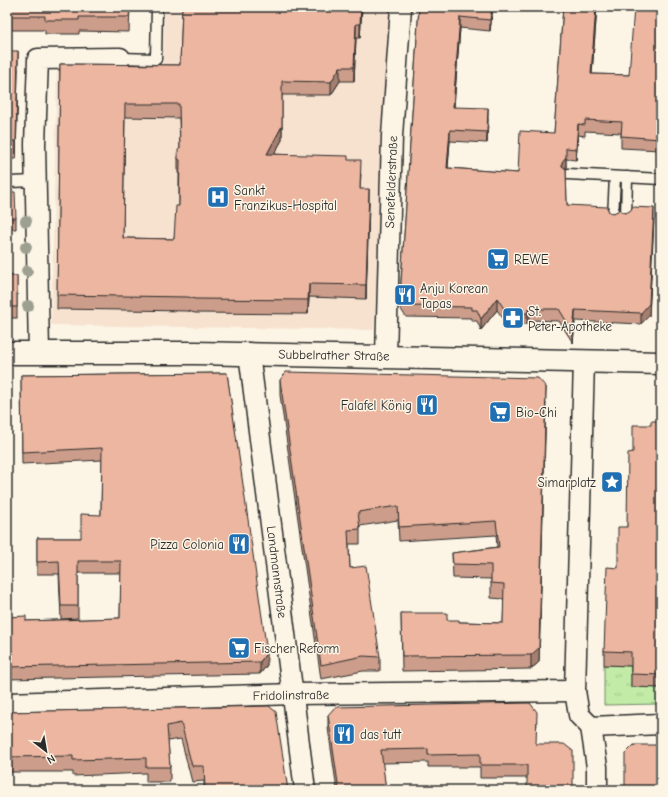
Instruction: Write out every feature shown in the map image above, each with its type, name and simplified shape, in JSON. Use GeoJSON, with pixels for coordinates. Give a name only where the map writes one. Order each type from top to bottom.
{"type":"FeatureCollection","features":[{"type":"Feature","properties":{"kind":"main road","name":"Subbelrather Straße"},"geometry":{"type":"LineString","coordinates":[[7,353],[249,353],[661,363]]}},
{"type":"Feature","properties":{"kind":"street","name":"Senefelderstraße"},"geometry":{"type":"LineString","coordinates":[[386,356],[392,136],[401,7]]}},
{"type":"Feature","properties":{"kind":"street"},"geometry":{"type":"LineString","coordinates":[[39,353],[36,181],[38,59],[120,58]]}},
{"type":"Feature","properties":{"kind":"street","name":"Landmannstraße"},"geometry":{"type":"LineString","coordinates":[[249,353],[305,790]]}},
{"type":"Feature","properties":{"kind":"street"},"geometry":{"type":"LineString","coordinates":[[584,361],[576,691],[579,715],[591,727],[597,767],[597,790]]}},
{"type":"Feature","properties":{"kind":"street","name":"Fridolinstraße"},"geometry":{"type":"LineString","coordinates":[[7,703],[293,694],[576,691]]}},
{"type":"Feature","properties":{"kind":"street"},"geometry":{"type":"LineString","coordinates":[[591,727],[661,724]]}},
{"type":"Feature","properties":{"kind":"lane"},"geometry":{"type":"LineString","coordinates":[[120,58],[156,58],[157,7]]}},
{"type":"Feature","properties":{"kind":"lane"},"geometry":{"type":"LineString","coordinates":[[568,174],[661,179]]}},
{"type":"Feature","properties":{"kind":"lane"},"geometry":{"type":"LineString","coordinates":[[613,218],[615,176]]}},
{"type":"Feature","properties":{"kind":"lane"},"geometry":{"type":"LineString","coordinates":[[626,218],[627,177]]}},
{"type":"Feature","properties":{"kind":"lane"},"geometry":{"type":"LineString","coordinates":[[10,182],[36,181]]}},
{"type":"Feature","properties":{"kind":"shaded area","name":"Sankt Franzikus-Hospital"},"geometry":{"type":"Polygon","coordinates":[[[165,7],[393,7],[374,330],[51,325],[57,69],[163,66],[165,7]]]}},
{"type":"Feature","properties":{"kind":"green space"},"geometry":{"type":"Polygon","coordinates":[[[604,665],[631,666],[631,687],[660,688],[660,704],[604,705],[604,665]]]}},
{"type":"Feature","properties":{"kind":"building"},"geometry":{"type":"Polygon","coordinates":[[[7,7],[130,7],[129,17],[79,17],[79,20],[45,20],[45,16],[7,16],[7,7]]]}},
{"type":"Feature","properties":{"kind":"building","name":"Sankt Franzikus-Hospital"},"geometry":{"type":"Polygon","coordinates":[[[182,7],[361,7],[360,24],[356,24],[354,67],[340,67],[331,82],[282,81],[282,126],[267,154],[348,156],[348,160],[361,160],[360,189],[369,189],[366,285],[309,284],[308,300],[195,299],[188,297],[57,295],[60,64],[180,65],[182,7]],[[125,104],[123,238],[174,239],[176,206],[179,206],[179,104],[125,104]]]}},
{"type":"Feature","properties":{"kind":"building"},"geometry":{"type":"Polygon","coordinates":[[[419,7],[492,7],[490,20],[460,17],[453,107],[488,108],[487,132],[450,130],[447,168],[518,173],[520,131],[554,133],[563,7],[596,7],[591,74],[629,75],[634,7],[661,7],[660,139],[621,136],[622,122],[585,120],[585,125],[578,124],[576,149],[566,148],[566,157],[562,162],[562,166],[566,169],[567,205],[607,207],[609,212],[613,213],[618,211],[619,207],[622,212],[626,213],[631,210],[632,207],[654,208],[649,304],[641,313],[575,310],[573,332],[559,309],[529,309],[527,313],[507,313],[497,298],[481,319],[477,310],[472,310],[472,307],[406,306],[400,297],[419,7]]]}},
{"type":"Feature","properties":{"kind":"building"},"geometry":{"type":"Polygon","coordinates":[[[7,51],[18,51],[16,141],[7,141],[7,51]]]}},
{"type":"Feature","properties":{"kind":"building"},"geometry":{"type":"Polygon","coordinates":[[[7,192],[15,192],[16,218],[7,218],[7,192]]]}},
{"type":"Feature","properties":{"kind":"building"},"geometry":{"type":"Polygon","coordinates":[[[7,276],[17,276],[17,307],[7,307],[7,276]]]}},
{"type":"Feature","properties":{"kind":"building"},"geometry":{"type":"Polygon","coordinates":[[[286,372],[538,378],[546,387],[539,648],[531,655],[402,656],[401,613],[447,613],[447,620],[459,620],[459,622],[503,623],[504,584],[491,583],[491,565],[453,564],[452,553],[499,547],[496,521],[399,527],[398,506],[358,512],[360,529],[348,530],[350,568],[366,566],[380,657],[363,656],[321,665],[280,380],[286,372]]]}},
{"type":"Feature","properties":{"kind":"building"},"geometry":{"type":"Polygon","coordinates":[[[227,373],[267,652],[260,662],[7,667],[7,617],[26,616],[26,621],[120,618],[121,561],[78,561],[78,606],[61,606],[59,561],[37,562],[37,538],[81,538],[81,514],[101,515],[102,448],[22,452],[21,375],[227,373]]]}},
{"type":"Feature","properties":{"kind":"building"},"geometry":{"type":"Polygon","coordinates":[[[651,421],[661,421],[661,675],[631,674],[631,652],[604,651],[607,567],[618,568],[618,527],[627,527],[628,453],[633,452],[633,425],[651,425],[651,421]]]}},
{"type":"Feature","properties":{"kind":"building"},"geometry":{"type":"Polygon","coordinates":[[[530,703],[537,712],[536,744],[564,744],[573,751],[573,790],[527,790],[527,765],[480,765],[480,754],[428,755],[428,749],[381,750],[386,790],[339,790],[328,715],[335,707],[530,703]]]}},
{"type":"Feature","properties":{"kind":"building"},"geometry":{"type":"Polygon","coordinates":[[[269,706],[276,712],[288,790],[205,790],[204,766],[192,766],[181,723],[167,726],[170,767],[146,767],[146,758],[73,760],[73,756],[7,757],[7,712],[269,706]]]}},
{"type":"Feature","properties":{"kind":"building"},"geometry":{"type":"Polygon","coordinates":[[[634,745],[661,745],[661,790],[625,790],[625,754],[634,745]]]}},
{"type":"Feature","properties":{"kind":"place","name":"Sankt Franzikus-Hospital"},"geometry":{"type":"Point","coordinates":[218,197]}},
{"type":"Feature","properties":{"kind":"place","name":"REWE"},"geometry":{"type":"Point","coordinates":[498,259]}},
{"type":"Feature","properties":{"kind":"place","name":"Anju Korean Tapas"},"geometry":{"type":"Point","coordinates":[405,295]}},
{"type":"Feature","properties":{"kind":"place","name":"St. Peter-Apotheke"},"geometry":{"type":"Point","coordinates":[513,318]}},
{"type":"Feature","properties":{"kind":"place","name":"Falafel König"},"geometry":{"type":"Point","coordinates":[427,405]}},
{"type":"Feature","properties":{"kind":"place","name":"Bio-Chi"},"geometry":{"type":"Point","coordinates":[500,412]}},
{"type":"Feature","properties":{"kind":"place","name":"Simarplatz"},"geometry":{"type":"Point","coordinates":[612,482]}},
{"type":"Feature","properties":{"kind":"place","name":"Pizza Colonia"},"geometry":{"type":"Point","coordinates":[239,544]}},
{"type":"Feature","properties":{"kind":"place","name":"Fischer Reform"},"geometry":{"type":"Point","coordinates":[239,648]}},
{"type":"Feature","properties":{"kind":"place","name":"das tutt"},"geometry":{"type":"Point","coordinates":[344,734]}}]}
